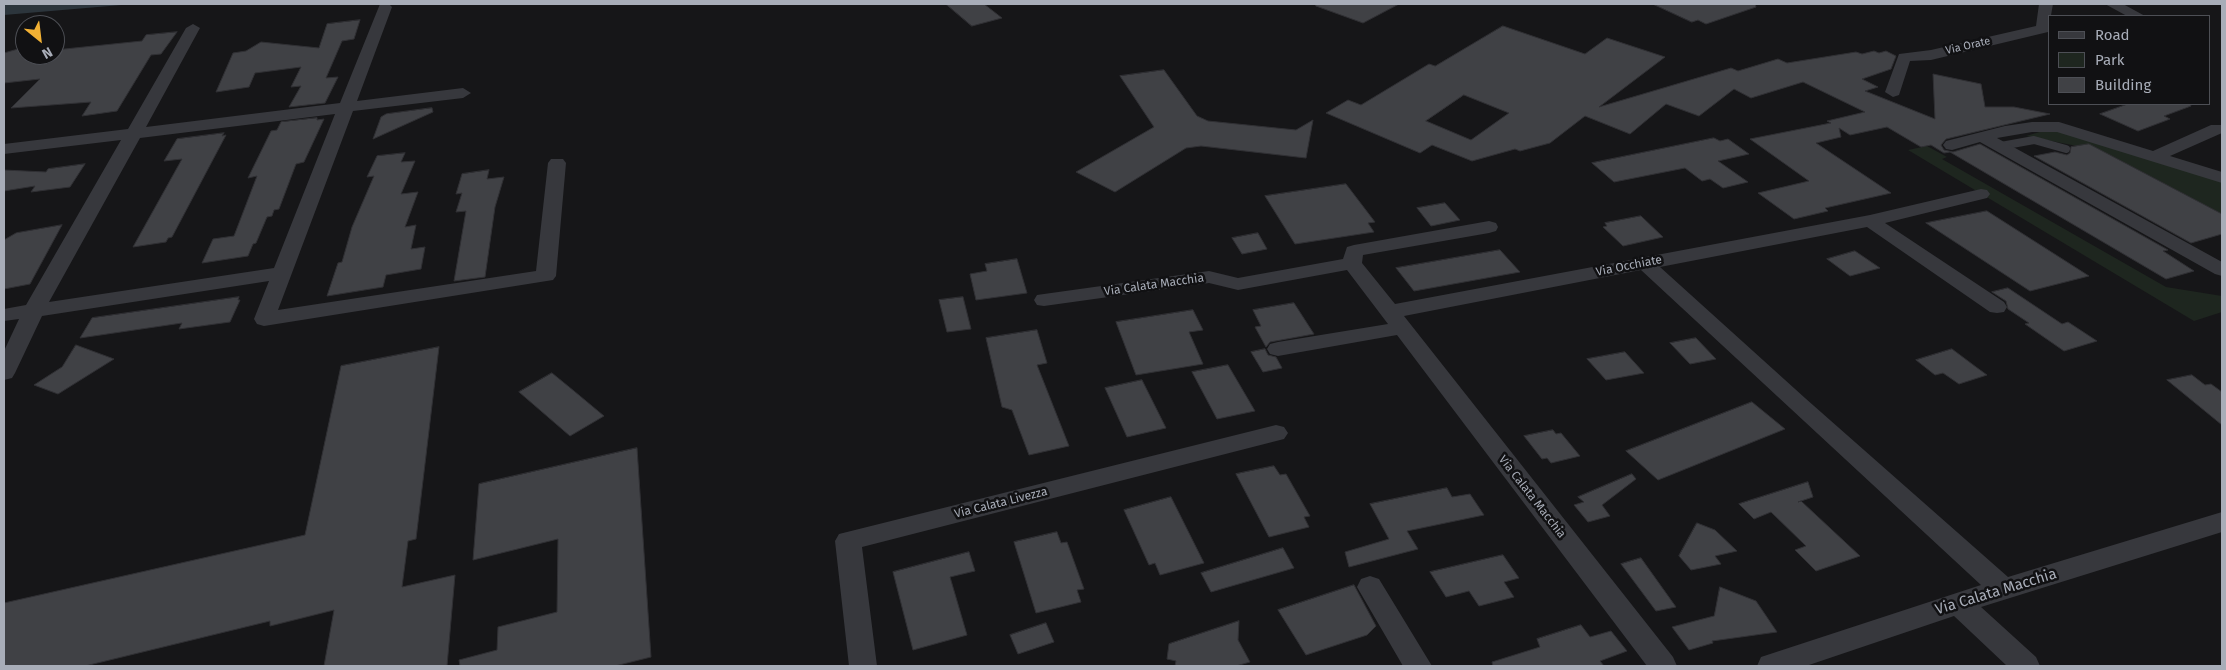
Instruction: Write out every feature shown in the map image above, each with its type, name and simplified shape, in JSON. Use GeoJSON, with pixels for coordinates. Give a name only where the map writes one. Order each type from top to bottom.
{"type":"FeatureCollection","features":[{"type":"Feature","properties":{"kind":"street","name":"Via Orate"},"geometry":{"type":"LineString","coordinates":[[1893,92],[1904,57],[1931,55],[2043,29],[2046,4]]}},
{"type":"Feature","properties":{"kind":"street"},"geometry":{"type":"LineString","coordinates":[[2112,4],[2136,15]]}},
{"type":"Feature","properties":{"kind":"street"},"geometry":{"type":"LineString","coordinates":[[385,7],[264,319],[546,276],[558,163]]}},
{"type":"Feature","properties":{"kind":"street"},"geometry":{"type":"LineString","coordinates":[[4,372],[34,310],[194,28]]}},
{"type":"Feature","properties":{"kind":"street"},"geometry":{"type":"LineString","coordinates":[[4,149],[463,93]]}},
{"type":"Feature","properties":{"kind":"street"},"geometry":{"type":"LineString","coordinates":[[1952,145],[2018,128],[2040,125],[2059,127],[2222,178]]}},
{"type":"Feature","properties":{"kind":"street"},"geometry":{"type":"LineString","coordinates":[[2155,156],[2217,129]]}},
{"type":"Feature","properties":{"kind":"street"},"geometry":{"type":"LineString","coordinates":[[1983,136],[2213,257],[2219,278]]}},
{"type":"Feature","properties":{"kind":"street","name":"Via Occhiate"},"geometry":{"type":"LineString","coordinates":[[1394,320],[1645,263],[1870,221],[1981,194]]}},
{"type":"Feature","properties":{"kind":"street"},"geometry":{"type":"LineString","coordinates":[[1870,221],[1997,307]]}},
{"type":"Feature","properties":{"kind":"street"},"geometry":{"type":"LineString","coordinates":[[1352,263],[1354,251],[1488,227]]}},
{"type":"Feature","properties":{"kind":"street","name":"Via Calata Macchia"},"geometry":{"type":"LineString","coordinates":[[1044,300],[1208,277],[1238,284],[1352,263],[1394,320],[1663,666]]}},
{"type":"Feature","properties":{"kind":"street"},"geometry":{"type":"LineString","coordinates":[[1645,263],[1796,404],[2004,590]]}},
{"type":"Feature","properties":{"kind":"street"},"geometry":{"type":"LineString","coordinates":[[4,315],[282,272]]}},
{"type":"Feature","properties":{"kind":"street"},"geometry":{"type":"LineString","coordinates":[[1278,349],[1394,320]]}},
{"type":"Feature","properties":{"kind":"street","name":"Via Calata Livezza"},"geometry":{"type":"LineString","coordinates":[[863,666],[848,541],[1276,433]]}},
{"type":"Feature","properties":{"kind":"street","name":"Via Calata Macchia"},"geometry":{"type":"LineString","coordinates":[[1770,666],[1959,603],[2222,522]]}},
{"type":"Feature","properties":{"kind":"street"},"geometry":{"type":"LineString","coordinates":[[1370,587],[1418,666]]}},
{"type":"Feature","properties":{"kind":"street"},"geometry":{"type":"LineString","coordinates":[[1959,603],[2026,666]]}},
{"type":"Feature","properties":{"kind":"lane"},"geometry":{"type":"LineString","coordinates":[[2001,146],[2034,140],[2066,149]]}},
{"type":"Feature","properties":{"kind":"green space"},"geometry":{"type":"Polygon","coordinates":[[[2043,131],[2062,132],[2082,137],[2222,181],[2222,214],[2108,154],[2097,156],[2077,146],[2026,136],[2043,131]]]}},
{"type":"Feature","properties":{"kind":"green space"},"geometry":{"type":"Polygon","coordinates":[[[1927,146],[1947,157],[1942,159],[2166,287],[2222,296],[2222,312],[2194,321],[1908,150],[1927,146]]]}},
{"type":"Feature","properties":{"kind":"shaded area"},"geometry":{"type":"Polygon","coordinates":[[[4,4],[133,4],[4,15],[4,4]]]}},
{"type":"Feature","properties":{"kind":"building"},"geometry":{"type":"Polygon","coordinates":[[[946,4],[984,4],[1002,18],[972,26],[946,4]]]}},
{"type":"Feature","properties":{"kind":"building"},"geometry":{"type":"Polygon","coordinates":[[[1316,4],[1399,4],[1363,23],[1316,6],[1316,4]]]}},
{"type":"Feature","properties":{"kind":"building"},"geometry":{"type":"Polygon","coordinates":[[[1653,4],[1755,4],[1756,7],[1706,24],[1698,20],[1692,22],[1653,4]]]}},
{"type":"Feature","properties":{"kind":"building"},"geometry":{"type":"Polygon","coordinates":[[[360,20],[354,39],[342,41],[326,78],[338,77],[325,103],[289,107],[301,86],[291,87],[301,67],[255,73],[249,87],[216,92],[233,53],[246,51],[261,42],[319,48],[327,24],[360,20]]]}},
{"type":"Feature","properties":{"kind":"building"},"geometry":{"type":"Polygon","coordinates":[[[1503,26],[1585,54],[1607,38],[1665,57],[1599,107],[1731,68],[1738,71],[1778,59],[1787,63],[1856,52],[1862,54],[1886,51],[1896,56],[1891,69],[1862,79],[1878,87],[1865,91],[1935,119],[1933,74],[1981,84],[1985,107],[2014,107],[2050,114],[1946,139],[1941,145],[1944,150],[1953,152],[1980,144],[2168,250],[2163,251],[2194,271],[2166,279],[1950,152],[1944,153],[1931,145],[1921,147],[1887,127],[1850,135],[1839,128],[1841,137],[1816,143],[1891,193],[1825,208],[1828,211],[1794,219],[1758,193],[1809,181],[1750,139],[1831,123],[1827,121],[1865,112],[1803,82],[1751,98],[1734,89],[1699,116],[1666,104],[1630,134],[1585,116],[1550,143],[1520,151],[1515,149],[1472,161],[1432,145],[1420,153],[1326,113],[1348,100],[1361,105],[1429,64],[1435,66],[1503,26]],[[1464,95],[1426,121],[1471,140],[1509,113],[1464,95]]]}},
{"type":"Feature","properties":{"kind":"building"},"geometry":{"type":"Polygon","coordinates":[[[177,32],[161,54],[151,55],[117,111],[82,116],[91,102],[11,108],[40,79],[4,83],[4,53],[15,50],[15,65],[65,65],[65,49],[142,41],[146,35],[177,32]]]}},
{"type":"Feature","properties":{"kind":"building"},"geometry":{"type":"Polygon","coordinates":[[[1164,70],[1197,116],[1208,121],[1296,130],[1313,120],[1306,158],[1201,146],[1186,148],[1115,192],[1076,172],[1154,127],[1120,76],[1164,70]]]}},
{"type":"Feature","properties":{"kind":"building"},"geometry":{"type":"Polygon","coordinates":[[[2125,105],[2191,106],[2164,116],[2170,119],[2138,131],[2100,114],[2125,105]]]}},
{"type":"Feature","properties":{"kind":"building"},"geometry":{"type":"Polygon","coordinates":[[[432,108],[433,112],[373,139],[381,117],[386,114],[432,108]]]}},
{"type":"Feature","properties":{"kind":"building"},"geometry":{"type":"Polygon","coordinates":[[[317,118],[317,120],[324,119],[304,162],[296,164],[279,209],[274,210],[272,216],[267,217],[248,256],[202,263],[213,239],[234,236],[257,176],[248,178],[271,131],[277,130],[281,122],[317,118]]]}},
{"type":"Feature","properties":{"kind":"building"},"geometry":{"type":"Polygon","coordinates":[[[224,133],[222,136],[226,135],[172,237],[168,238],[166,242],[133,247],[182,159],[164,161],[177,139],[224,133]]]}},
{"type":"Feature","properties":{"kind":"building"},"geometry":{"type":"Polygon","coordinates":[[[1714,138],[1720,141],[1728,139],[1749,154],[1718,161],[1748,182],[1723,188],[1710,179],[1702,181],[1685,168],[1614,182],[1592,163],[1714,138]]]}},
{"type":"Feature","properties":{"kind":"building"},"geometry":{"type":"Polygon","coordinates":[[[2089,144],[2222,214],[2222,234],[2191,243],[2034,156],[2055,152],[2067,155],[2070,153],[2071,147],[2089,144]]]}},
{"type":"Feature","properties":{"kind":"building"},"geometry":{"type":"Polygon","coordinates":[[[405,153],[401,162],[415,161],[401,194],[418,192],[405,227],[416,225],[411,249],[425,247],[421,269],[386,275],[383,287],[327,296],[338,263],[342,262],[352,227],[374,176],[367,177],[377,156],[405,153]]]}},
{"type":"Feature","properties":{"kind":"building"},"geometry":{"type":"Polygon","coordinates":[[[85,164],[70,187],[31,192],[35,186],[4,191],[4,170],[46,172],[48,169],[85,164]]]}},
{"type":"Feature","properties":{"kind":"building"},"geometry":{"type":"Polygon","coordinates":[[[489,170],[487,179],[504,177],[495,207],[485,277],[454,281],[466,211],[456,212],[462,193],[456,194],[462,174],[489,170]]]}},
{"type":"Feature","properties":{"kind":"building"},"geometry":{"type":"Polygon","coordinates":[[[1346,184],[1375,222],[1368,223],[1374,232],[1295,244],[1265,196],[1346,184]]]}},
{"type":"Feature","properties":{"kind":"building"},"geometry":{"type":"Polygon","coordinates":[[[1445,203],[1460,220],[1431,226],[1417,208],[1445,203]]]}},
{"type":"Feature","properties":{"kind":"building"},"geometry":{"type":"Polygon","coordinates":[[[1987,211],[2089,276],[2030,291],[1926,223],[1987,211]]]}},
{"type":"Feature","properties":{"kind":"building"},"geometry":{"type":"Polygon","coordinates":[[[1641,216],[1663,237],[1623,246],[1603,227],[1607,226],[1605,223],[1641,216]]]}},
{"type":"Feature","properties":{"kind":"building"},"geometry":{"type":"Polygon","coordinates":[[[62,225],[30,284],[4,289],[4,240],[16,233],[62,225]]]}},
{"type":"Feature","properties":{"kind":"building"},"geometry":{"type":"Polygon","coordinates":[[[1258,233],[1267,249],[1242,254],[1232,238],[1258,233]]]}},
{"type":"Feature","properties":{"kind":"building"},"geometry":{"type":"Polygon","coordinates":[[[1500,250],[1520,272],[1414,291],[1396,268],[1500,250]]]}},
{"type":"Feature","properties":{"kind":"building"},"geometry":{"type":"Polygon","coordinates":[[[1855,251],[1880,268],[1850,276],[1827,259],[1855,251]]]}},
{"type":"Feature","properties":{"kind":"building"},"geometry":{"type":"Polygon","coordinates":[[[1017,259],[1027,293],[976,300],[970,274],[987,271],[985,264],[1017,259]]]}},
{"type":"Feature","properties":{"kind":"building"},"geometry":{"type":"Polygon","coordinates":[[[2008,288],[2062,324],[2068,322],[2097,341],[2064,351],[2025,324],[2029,323],[2008,309],[2006,301],[1992,292],[2008,288]]]}},
{"type":"Feature","properties":{"kind":"building"},"geometry":{"type":"Polygon","coordinates":[[[239,297],[238,300],[240,300],[230,322],[179,329],[182,323],[80,338],[92,318],[239,297]]]}},
{"type":"Feature","properties":{"kind":"building"},"geometry":{"type":"Polygon","coordinates":[[[963,297],[971,329],[947,332],[939,300],[963,297]]]}},
{"type":"Feature","properties":{"kind":"building"},"geometry":{"type":"Polygon","coordinates":[[[1294,303],[1314,334],[1270,342],[1266,347],[1255,327],[1261,326],[1253,310],[1294,303]]]}},
{"type":"Feature","properties":{"kind":"building"},"geometry":{"type":"Polygon","coordinates":[[[1193,310],[1203,330],[1189,332],[1203,364],[1136,375],[1116,322],[1193,310]]]}},
{"type":"Feature","properties":{"kind":"building"},"geometry":{"type":"Polygon","coordinates":[[[1037,330],[1047,363],[1037,365],[1069,446],[1029,455],[1012,410],[1002,407],[986,338],[1037,330]]]}},
{"type":"Feature","properties":{"kind":"building"},"geometry":{"type":"Polygon","coordinates":[[[1696,338],[1716,359],[1690,364],[1670,343],[1696,338]]]}},
{"type":"Feature","properties":{"kind":"building"},"geometry":{"type":"Polygon","coordinates":[[[76,345],[114,359],[58,394],[34,385],[62,367],[76,345]]]}},
{"type":"Feature","properties":{"kind":"building"},"geometry":{"type":"Polygon","coordinates":[[[439,347],[416,539],[408,541],[402,587],[455,575],[447,666],[324,666],[334,610],[270,626],[270,621],[85,666],[4,666],[4,603],[305,535],[341,366],[439,347]]]}},
{"type":"Feature","properties":{"kind":"building"},"geometry":{"type":"Polygon","coordinates":[[[1265,349],[1268,355],[1276,357],[1282,368],[1263,372],[1251,352],[1265,349]]]}},
{"type":"Feature","properties":{"kind":"building"},"geometry":{"type":"Polygon","coordinates":[[[1952,349],[1987,375],[1959,384],[1943,373],[1935,375],[1916,360],[1952,349]]]}},
{"type":"Feature","properties":{"kind":"building"},"geometry":{"type":"Polygon","coordinates":[[[1625,352],[1644,373],[1606,380],[1587,359],[1625,352]]]}},
{"type":"Feature","properties":{"kind":"building"},"geometry":{"type":"Polygon","coordinates":[[[1228,365],[1255,411],[1217,419],[1192,372],[1228,365]]]}},
{"type":"Feature","properties":{"kind":"building"},"geometry":{"type":"Polygon","coordinates":[[[552,373],[604,416],[570,436],[519,392],[552,373]]]}},
{"type":"Feature","properties":{"kind":"building"},"geometry":{"type":"Polygon","coordinates":[[[2192,375],[2205,385],[2211,384],[2222,392],[2222,425],[2167,380],[2192,375]]]}},
{"type":"Feature","properties":{"kind":"building"},"geometry":{"type":"Polygon","coordinates":[[[1142,380],[1166,428],[1127,437],[1105,388],[1142,380]]]}},
{"type":"Feature","properties":{"kind":"building"},"geometry":{"type":"Polygon","coordinates":[[[1752,402],[1785,429],[1658,480],[1626,451],[1752,402]]]}},
{"type":"Feature","properties":{"kind":"building"},"geometry":{"type":"Polygon","coordinates":[[[1553,430],[1556,434],[1561,433],[1580,456],[1551,463],[1547,458],[1542,459],[1524,436],[1553,430]]]}},
{"type":"Feature","properties":{"kind":"building"},"geometry":{"type":"Polygon","coordinates":[[[637,448],[651,657],[615,666],[460,666],[459,660],[497,650],[498,627],[557,612],[558,539],[473,560],[479,484],[637,448]]]}},
{"type":"Feature","properties":{"kind":"building"},"geometry":{"type":"Polygon","coordinates":[[[1274,466],[1280,475],[1286,474],[1310,516],[1304,517],[1309,527],[1269,537],[1236,474],[1274,466]]]}},
{"type":"Feature","properties":{"kind":"building"},"geometry":{"type":"Polygon","coordinates":[[[1632,474],[1636,479],[1602,505],[1610,516],[1588,522],[1574,505],[1584,502],[1578,497],[1632,474]]]}},
{"type":"Feature","properties":{"kind":"building"},"geometry":{"type":"Polygon","coordinates":[[[1808,482],[1813,497],[1801,501],[1860,556],[1816,571],[1795,550],[1806,546],[1771,512],[1754,519],[1739,504],[1808,482]]]}},
{"type":"Feature","properties":{"kind":"building"},"geometry":{"type":"Polygon","coordinates":[[[1447,488],[1452,497],[1470,494],[1484,515],[1407,531],[1418,549],[1349,567],[1345,552],[1389,539],[1370,504],[1447,488]]]}},
{"type":"Feature","properties":{"kind":"building"},"geometry":{"type":"Polygon","coordinates":[[[1171,497],[1204,563],[1160,575],[1155,563],[1149,565],[1124,510],[1171,497]]]}},
{"type":"Feature","properties":{"kind":"building"},"geometry":{"type":"Polygon","coordinates":[[[1697,523],[1715,530],[1737,551],[1715,556],[1721,564],[1691,570],[1679,556],[1697,523]]]}},
{"type":"Feature","properties":{"kind":"building"},"geometry":{"type":"Polygon","coordinates":[[[1057,532],[1061,543],[1067,542],[1084,589],[1077,590],[1081,602],[1036,613],[1014,542],[1057,532]]]}},
{"type":"Feature","properties":{"kind":"building"},"geometry":{"type":"Polygon","coordinates":[[[1283,548],[1294,568],[1211,592],[1201,573],[1283,548]]]}},
{"type":"Feature","properties":{"kind":"building"},"geometry":{"type":"Polygon","coordinates":[[[969,552],[975,571],[950,577],[967,635],[913,650],[893,572],[969,552]]]}},
{"type":"Feature","properties":{"kind":"building"},"geometry":{"type":"Polygon","coordinates":[[[1503,555],[1519,578],[1504,582],[1514,597],[1479,606],[1469,591],[1446,597],[1430,572],[1503,555]]]}},
{"type":"Feature","properties":{"kind":"building"},"geometry":{"type":"Polygon","coordinates":[[[1641,558],[1676,607],[1656,611],[1621,564],[1641,558]]]}},
{"type":"Feature","properties":{"kind":"building"},"geometry":{"type":"Polygon","coordinates":[[[1354,585],[1376,626],[1367,635],[1306,655],[1278,610],[1354,585]]]}},
{"type":"Feature","properties":{"kind":"building"},"geometry":{"type":"Polygon","coordinates":[[[1720,587],[1756,601],[1777,632],[1712,641],[1713,643],[1689,650],[1672,627],[1714,616],[1720,587]]]}},
{"type":"Feature","properties":{"kind":"building"},"geometry":{"type":"Polygon","coordinates":[[[1239,621],[1238,640],[1250,662],[1236,666],[1175,666],[1176,661],[1167,659],[1169,644],[1239,621]]]}},
{"type":"Feature","properties":{"kind":"building"},"geometry":{"type":"Polygon","coordinates":[[[1046,623],[1054,642],[1018,654],[1010,635],[1046,623]]]}},
{"type":"Feature","properties":{"kind":"building"},"geometry":{"type":"Polygon","coordinates":[[[1581,625],[1590,637],[1611,631],[1627,651],[1600,661],[1604,666],[1493,666],[1492,662],[1540,647],[1537,639],[1581,625]]]}}]}
